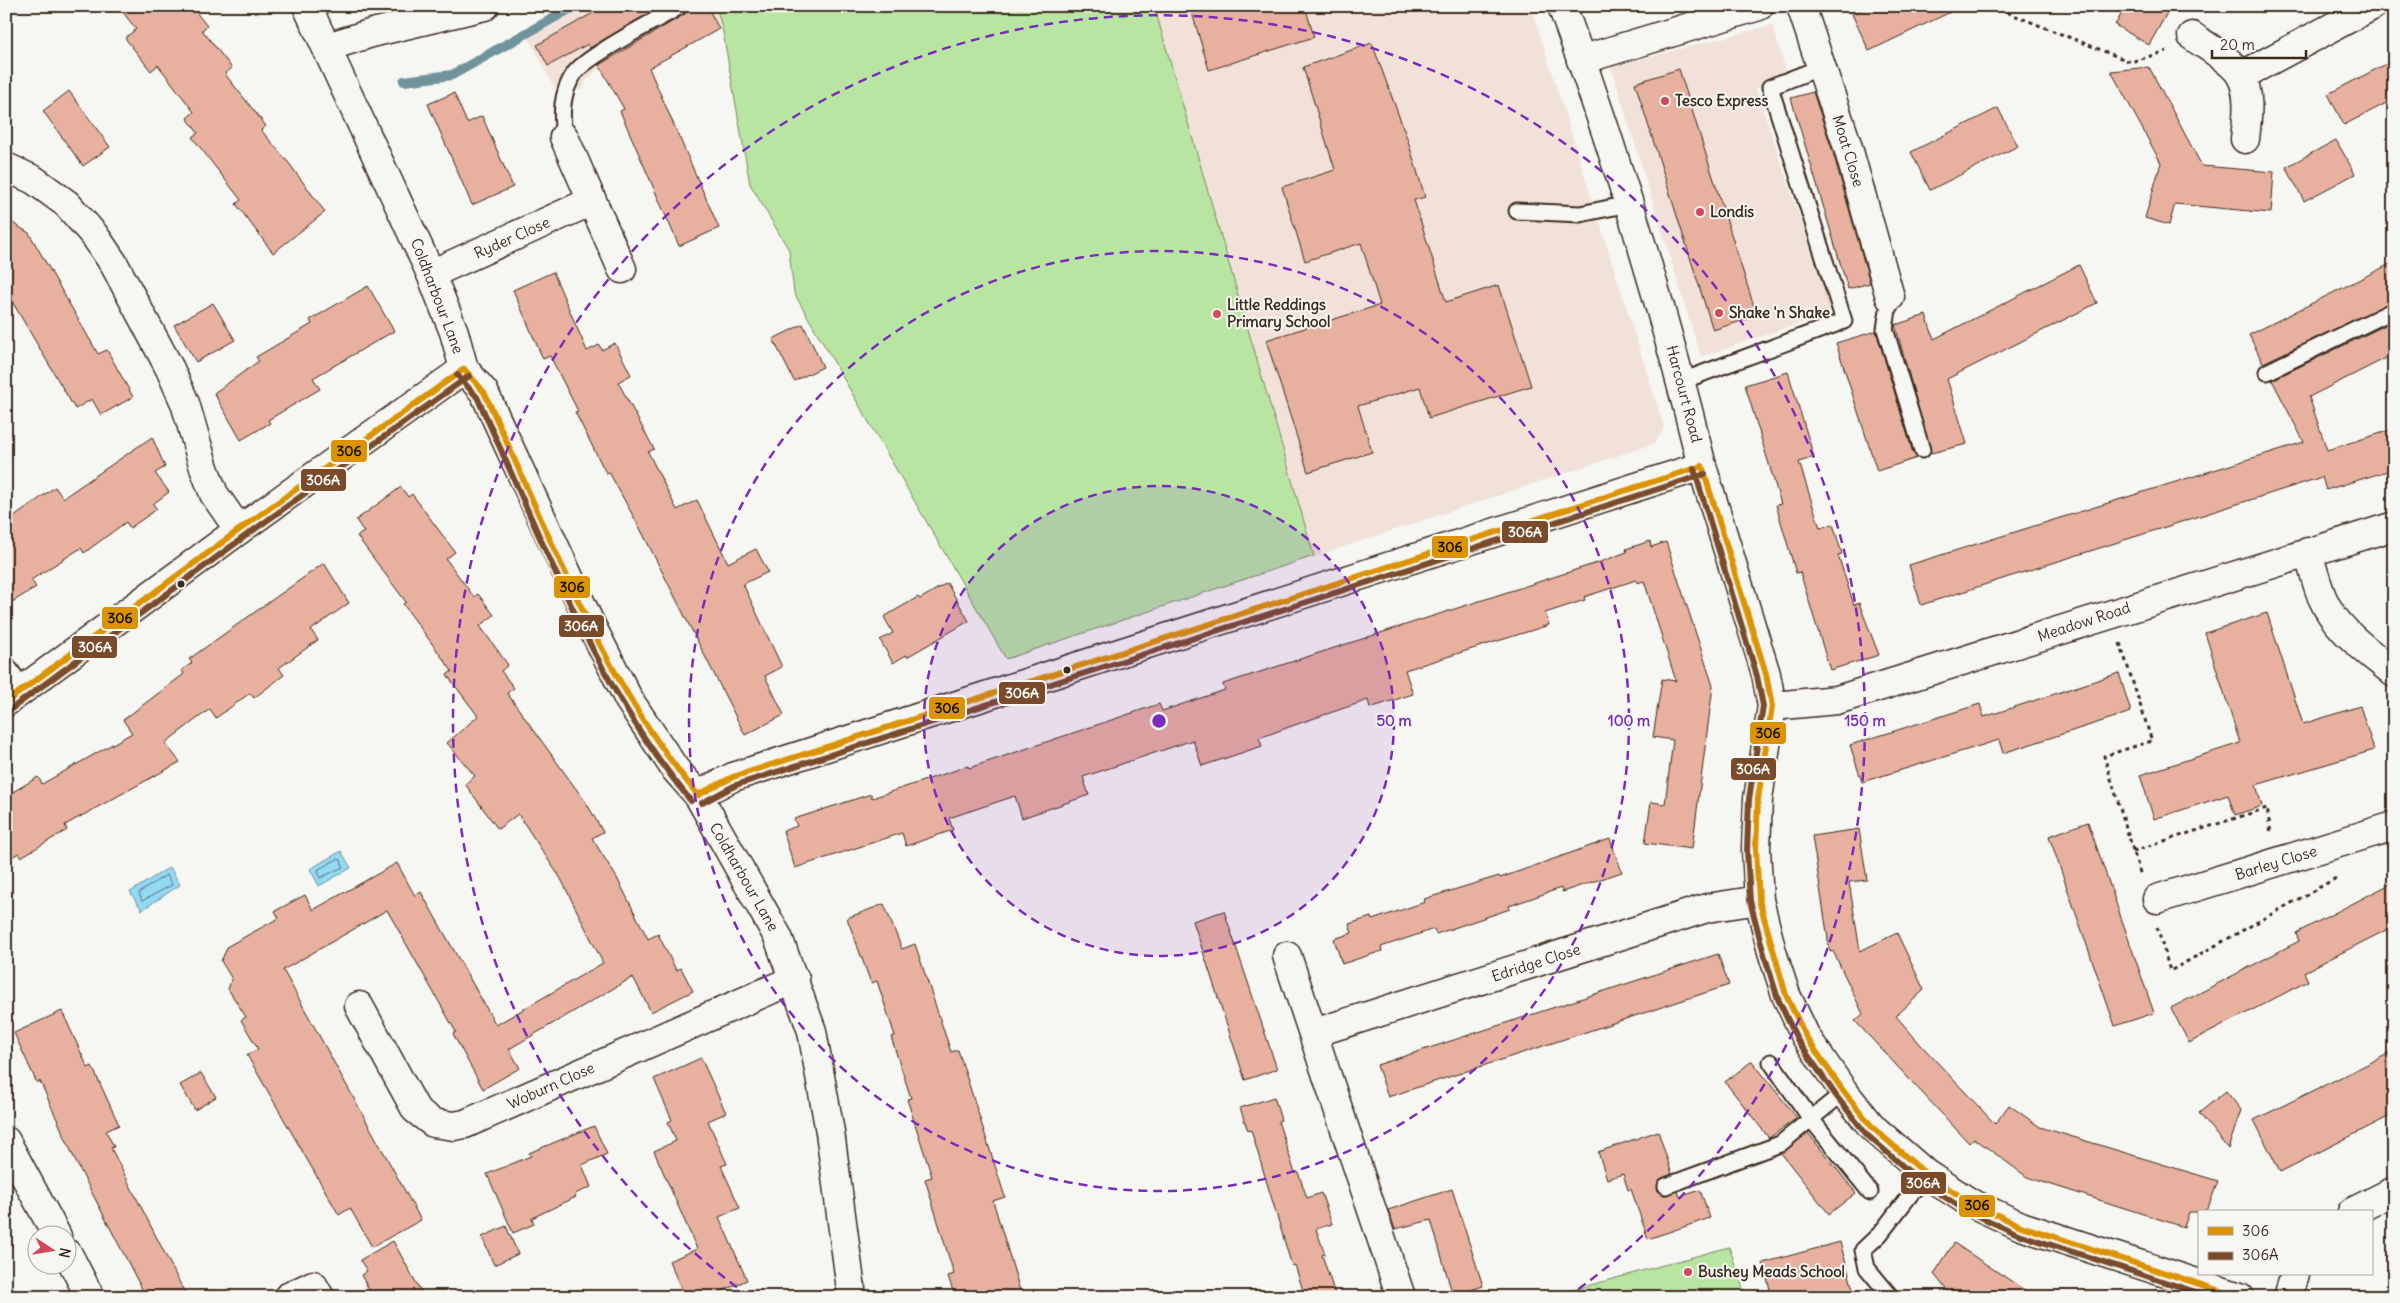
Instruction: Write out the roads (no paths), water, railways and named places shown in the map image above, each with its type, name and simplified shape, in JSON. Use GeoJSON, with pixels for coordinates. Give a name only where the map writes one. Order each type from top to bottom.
{"type":"FeatureCollection","features":[{"type":"Feature","properties":{"kind":"street","name":"Coldharbour Lane"},"geometry":{"type":"LineString","coordinates":[[307,6],[431,274],[454,332],[464,369],[484,392],[589,621],[629,700],[674,769],[698,795],[778,936],[795,979],[812,1031],[830,1132],[852,1297]]}},
{"type":"Feature","properties":{"kind":"street"},"geometry":{"type":"LineString","coordinates":[[327,47],[372,33],[485,6]]}},
{"type":"Feature","properties":{"kind":"street","name":"Harcourt Road"},"geometry":{"type":"LineString","coordinates":[[1562,6],[1629,204],[1682,381],[1702,466],[1766,674],[1772,706],[1758,799],[1756,849],[1760,900],[1772,952],[1786,995],[1806,1036],[1844,1092],[1873,1128],[1926,1174],[1969,1202],[2021,1226],[2240,1297]]}},
{"type":"Feature","properties":{"kind":"street"},"geometry":{"type":"LineString","coordinates":[[1581,60],[1759,6]]}},
{"type":"Feature","properties":{"kind":"street","name":"Moat Close"},"geometry":{"type":"LineString","coordinates":[[1802,6],[1846,144],[1890,297]]}},
{"type":"Feature","properties":{"kind":"street"},"geometry":{"type":"LineString","coordinates":[[2241,76],[2372,6]]}},
{"type":"Feature","properties":{"kind":"street"},"geometry":{"type":"LineString","coordinates":[[2192,36],[2226,60],[2241,76],[2248,117],[2244,139]]}},
{"type":"Feature","properties":{"kind":"street"},"geometry":{"type":"LineString","coordinates":[[564,137],[622,269]]}},
{"type":"Feature","properties":{"kind":"street"},"geometry":{"type":"LineString","coordinates":[[6,167],[34,180],[67,204],[95,236],[114,264],[174,377],[185,403],[204,468],[214,494],[240,530]]}},
{"type":"Feature","properties":{"kind":"street","name":"Ryder Close"},"geometry":{"type":"LineString","coordinates":[[431,274],[592,201]]}},
{"type":"Feature","properties":{"kind":"street"},"geometry":{"type":"LineString","coordinates":[[15,695],[464,369]]}},
{"type":"Feature","properties":{"kind":"street"},"geometry":{"type":"LineString","coordinates":[[698,795],[733,777],[1702,466]]}},
{"type":"Feature","properties":{"kind":"street","name":"Meadow Road"},"geometry":{"type":"LineString","coordinates":[[1772,706],[1837,700],[2394,526]]}},
{"type":"Feature","properties":{"kind":"street"},"geometry":{"type":"LineString","coordinates":[[2308,552],[2322,597],[2331,614],[2347,632],[2394,673]]}},
{"type":"Feature","properties":{"kind":"street","name":"Barley Close"},"geometry":{"type":"LineString","coordinates":[[2152,901],[2394,826]]}},
{"type":"Feature","properties":{"kind":"street","name":"Edridge Close"},"geometry":{"type":"LineString","coordinates":[[1314,1033],[1707,908],[1760,900]]}},
{"type":"Feature","properties":{"kind":"street"},"geometry":{"type":"LineString","coordinates":[[1286,956],[1314,1033],[1401,1297]]}},
{"type":"Feature","properties":{"kind":"street","name":"Woburn Close"},"geometry":{"type":"LineString","coordinates":[[359,1006],[416,1110],[433,1123],[454,1126],[465,1124],[795,979]]}},
{"type":"Feature","properties":{"kind":"street"},"geometry":{"type":"LineString","coordinates":[[6,1141],[52,1226]]}},
{"type":"Feature","properties":{"kind":"street"},"geometry":{"type":"LineString","coordinates":[[2356,1210],[2394,1191]]}},
{"type":"Feature","properties":{"kind":"street"},"geometry":{"type":"LineString","coordinates":[[78,1274],[90,1297]]}},
{"type":"Feature","properties":{"kind":"street"},"geometry":{"type":"LineString","coordinates":[[2288,1297],[2293,1276]]}},
{"type":"Feature","properties":{"kind":"street"},"geometry":{"type":"LineString","coordinates":[[288,1297],[313,1285],[320,1297]]}},
{"type":"Feature","properties":{"kind":"lane"},"geometry":{"type":"LineString","coordinates":[[564,137],[561,115],[566,91],[574,72],[593,58],[680,6]]}},
{"type":"Feature","properties":{"kind":"lane"},"geometry":{"type":"LineString","coordinates":[[1682,381],[1844,321],[1770,87],[1822,68]]}},
{"type":"Feature","properties":{"kind":"lane"},"geometry":{"type":"LineString","coordinates":[[1517,210],[1580,214],[1629,204]]}},
{"type":"Feature","properties":{"kind":"lane"},"geometry":{"type":"LineString","coordinates":[[1890,297],[1885,329],[1922,450]]}},
{"type":"Feature","properties":{"kind":"lane"},"geometry":{"type":"LineString","coordinates":[[2267,372],[2394,310]]}},
{"type":"Feature","properties":{"kind":"lane"},"geometry":{"type":"LineString","coordinates":[[6,664],[15,695]]}},
{"type":"Feature","properties":{"kind":"lane"},"geometry":{"type":"LineString","coordinates":[[1771,1062],[1811,1119],[1870,1192]]}},
{"type":"Feature","properties":{"kind":"lane"},"geometry":{"type":"LineString","coordinates":[[1666,1186],[1780,1144],[1844,1092]]}},
{"type":"Feature","properties":{"kind":"lane"},"geometry":{"type":"LineString","coordinates":[[1891,1297],[1867,1268],[1863,1250],[1880,1234],[1926,1174]]}},
{"type":"Feature","properties":{"kind":"water"},"geometry":{"type":"Polygon","coordinates":[[[341,851],[351,868],[319,886],[310,869],[341,851]]]}},
{"type":"Feature","properties":{"kind":"water"},"geometry":{"type":"Polygon","coordinates":[[[170,867],[180,885],[142,910],[130,892],[170,867]]]}},
{"type":"Feature","properties":{"kind":"waterway"},"geometry":{"type":"LineString","coordinates":[[404,81],[452,75],[575,6]]}},
{"type":"Feature","properties":{"kind":"place","name":"Tesco Express"},"geometry":{"type":"Point","coordinates":[1665,101]}},
{"type":"Feature","properties":{"kind":"place","name":"Londis"},"geometry":{"type":"Point","coordinates":[1700,212]}},
{"type":"Feature","properties":{"kind":"place","name":"Shake 'n Shake"},"geometry":{"type":"Point","coordinates":[1719,313]}},
{"type":"Feature","properties":{"kind":"place","name":"Little Reddings Primary School"},"geometry":{"type":"Point","coordinates":[1217,314]}},
{"type":"Feature","properties":{"kind":"place","name":"Bushey Meads School"},"geometry":{"type":"Point","coordinates":[1688,1272]}}]}
